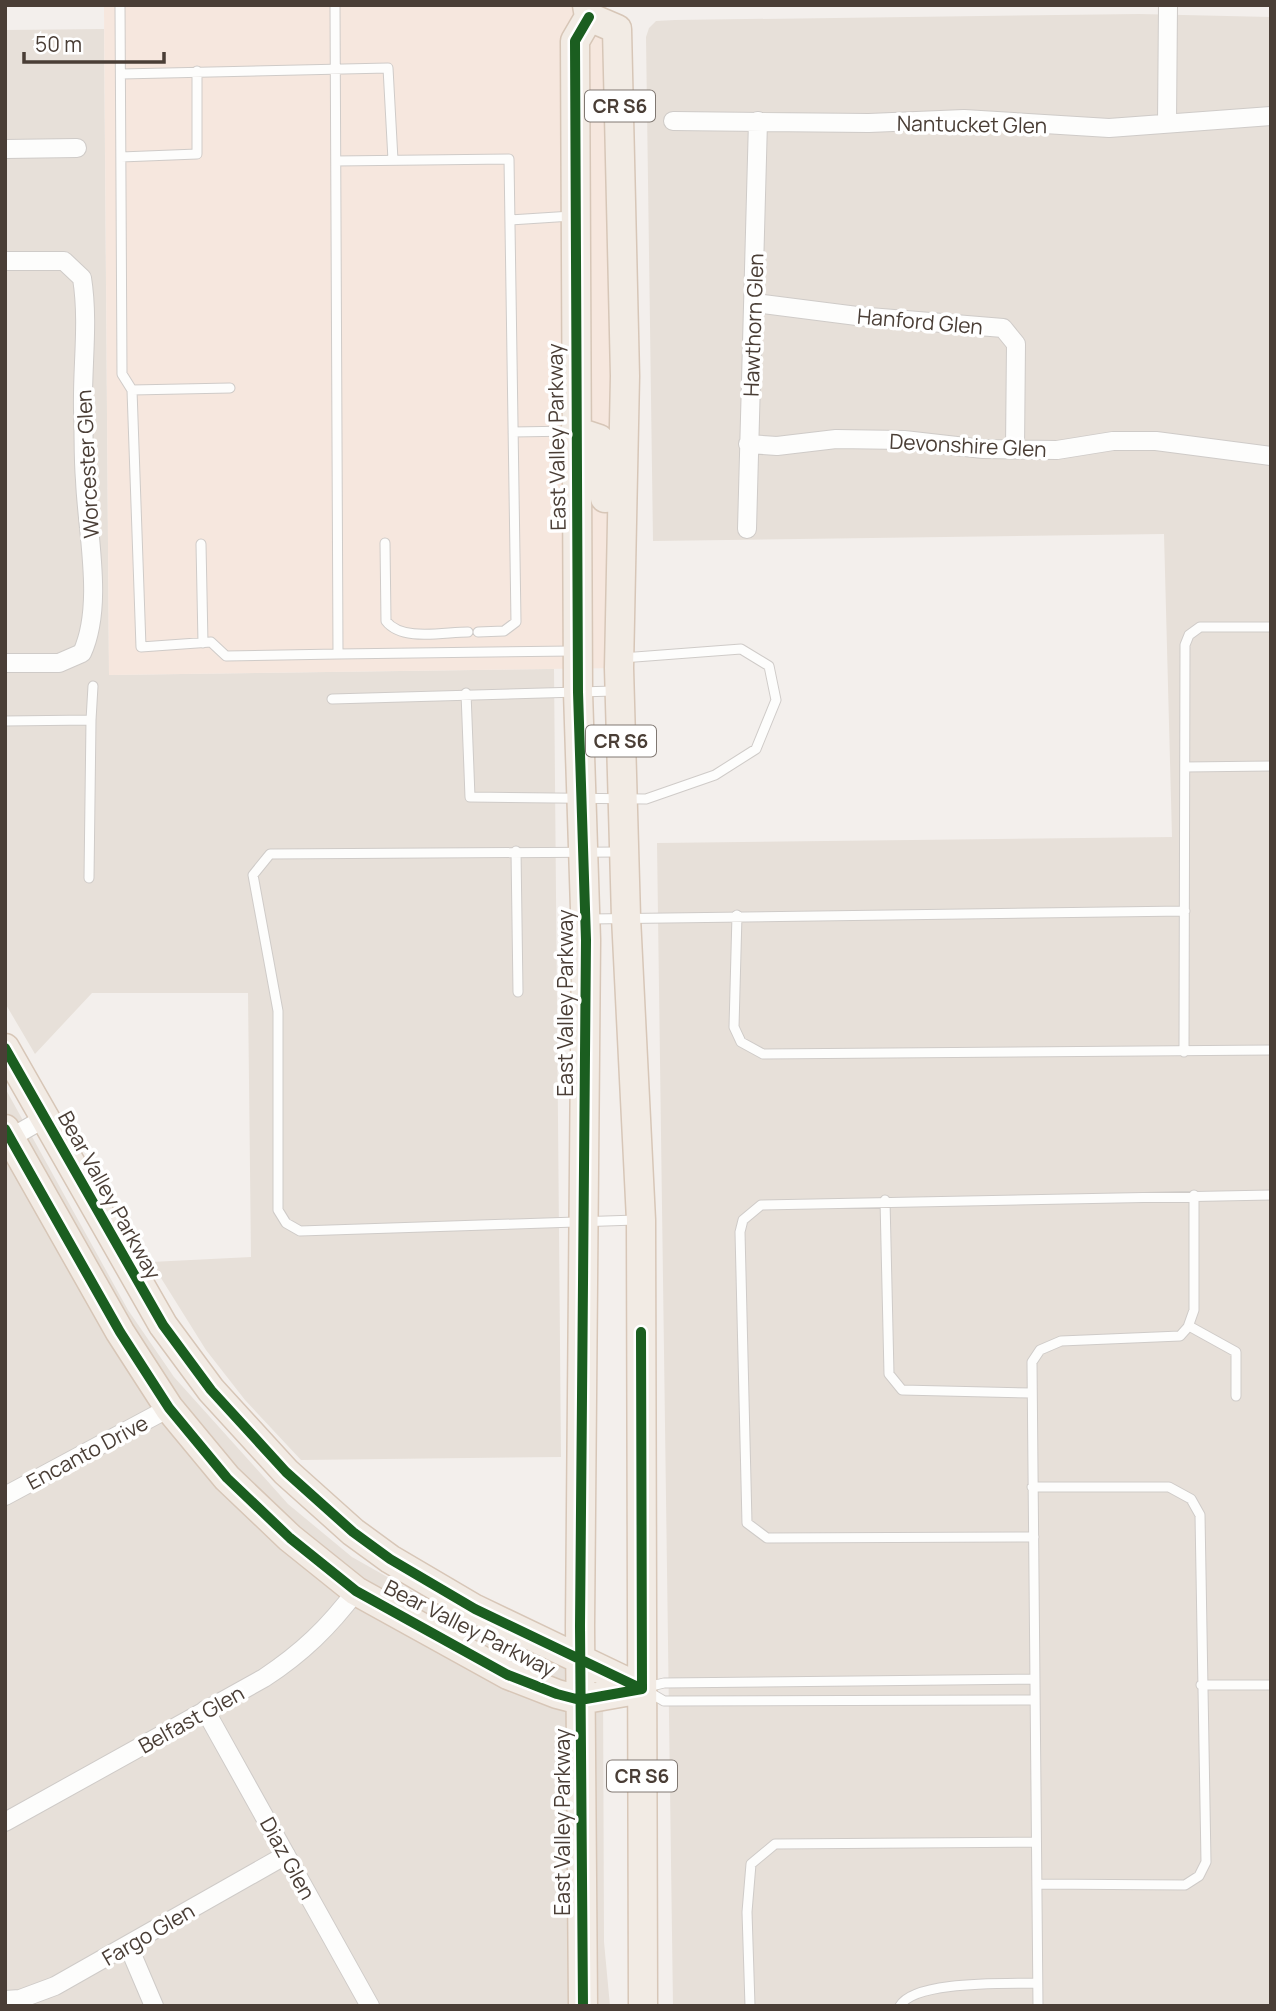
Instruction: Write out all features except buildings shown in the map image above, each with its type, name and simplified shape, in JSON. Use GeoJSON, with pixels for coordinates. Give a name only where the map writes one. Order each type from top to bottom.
{"type":"FeatureCollection","features":[{"type":"Feature","properties":{"kind":"main road","name":"East Valley Parkway"},"geometry":{"type":"LineString","coordinates":[[583,2006],[580,1658],[585,919],[578,692],[574,216],[575,41],[588,11],[617,29],[625,349],[620,691],[626,917],[641,1220],[643,2006]]}},
{"type":"Feature","properties":{"kind":"main road"},"geometry":{"type":"LineString","coordinates":[[575,431],[600,439],[603,449],[606,519],[621,546]]}},
{"type":"Feature","properties":{"kind":"main road","name":"Bear Valley Parkway"},"geometry":{"type":"LineString","coordinates":[[5,1048],[163,1325],[211,1390],[286,1472],[353,1532],[390,1559],[475,1609],[642,1689]]}},
{"type":"Feature","properties":{"kind":"main road","name":"Bear Valley Parkway"},"geometry":{"type":"LineString","coordinates":[[7,1136],[120,1332],[169,1408],[227,1478],[290,1538],[356,1591],[509,1675],[556,1694],[580,1700],[642,1689]]}},
{"type":"Feature","properties":{"kind":"street"},"geometry":{"type":"LineString","coordinates":[[1167,123],[1168,5]]}},
{"type":"Feature","properties":{"kind":"street","name":"Nantucket Glen"},"geometry":{"type":"LineString","coordinates":[[673,121],[869,123],[964,119],[1109,128],[1271,116]]}},
{"type":"Feature","properties":{"kind":"street","name":"Hawthorn Glen"},"geometry":{"type":"LineString","coordinates":[[747,529],[758,121]]}},
{"type":"Feature","properties":{"kind":"street"},"geometry":{"type":"LineString","coordinates":[[5,149],[77,148]]}},
{"type":"Feature","properties":{"kind":"street","name":"Worcester Glen"},"geometry":{"type":"LineString","coordinates":[[5,261],[64,261],[82,278],[86,325],[82,370],[85,480],[91,540],[91,633],[82,653],[59,663],[5,663]]}},
{"type":"Feature","properties":{"kind":"street","name":"Hanford Glen"},"geometry":{"type":"LineString","coordinates":[[755,303],[857,316],[1003,328],[1016,344],[1015,448]]}},
{"type":"Feature","properties":{"kind":"street","name":"Devonshire Glen"},"geometry":{"type":"LineString","coordinates":[[748,444],[777,446],[836,439],[904,440],[983,449],[1058,450],[1113,441],[1156,441],[1271,456]]}},
{"type":"Feature","properties":{"kind":"street"},"geometry":{"type":"LineString","coordinates":[[7,1136],[45,1118]]}},
{"type":"Feature","properties":{"kind":"street","name":"Encanto Drive"},"geometry":{"type":"LineString","coordinates":[[5,1496],[169,1408]]}},
{"type":"Feature","properties":{"kind":"street","name":"Belfast Glen"},"geometry":{"type":"LineString","coordinates":[[5,1822],[298,1656],[328,1628],[356,1591]]}},
{"type":"Feature","properties":{"kind":"street","name":"Diaz Glen"},"geometry":{"type":"LineString","coordinates":[[205,1710],[370,2006]]}},
{"type":"Feature","properties":{"kind":"street","name":"Fargo Glen"},"geometry":{"type":"LineString","coordinates":[[5,2000],[20,1999],[55,1986],[286,1855]]}},
{"type":"Feature","properties":{"kind":"street"},"geometry":{"type":"LineString","coordinates":[[128,1945],[154,2006]]}},
{"type":"Feature","properties":{"kind":"lane"},"geometry":{"type":"LineString","coordinates":[[120,5],[122,374],[132,390],[141,647],[211,642],[226,656],[578,651]]}},
{"type":"Feature","properties":{"kind":"lane"},"geometry":{"type":"LineString","coordinates":[[335,5],[338,654]]}},
{"type":"Feature","properties":{"kind":"lane"},"geometry":{"type":"LineString","coordinates":[[121,74],[388,68],[393,160]]}},
{"type":"Feature","properties":{"kind":"lane"},"geometry":{"type":"LineString","coordinates":[[121,156],[197,154],[197,71]]}},
{"type":"Feature","properties":{"kind":"lane"},"geometry":{"type":"LineString","coordinates":[[336,161],[509,159],[516,622],[504,631],[405,633],[391,628],[386,621],[385,543]]}},
{"type":"Feature","properties":{"kind":"lane"},"geometry":{"type":"LineString","coordinates":[[510,220],[574,216]]}},
{"type":"Feature","properties":{"kind":"lane"},"geometry":{"type":"LineString","coordinates":[[132,390],[230,388]]}},
{"type":"Feature","properties":{"kind":"lane"},"geometry":{"type":"LineString","coordinates":[[513,432],[575,431]]}},
{"type":"Feature","properties":{"kind":"lane"},"geometry":{"type":"LineString","coordinates":[[201,544],[203,643]]}},
{"type":"Feature","properties":{"kind":"lane"},"geometry":{"type":"LineString","coordinates":[[1184,1052],[1185,645],[1189,635],[1200,628],[1271,627]]}},
{"type":"Feature","properties":{"kind":"lane"},"geometry":{"type":"LineString","coordinates":[[466,693],[470,797],[646,799],[715,775],[756,750],[776,700],[769,666],[741,649],[621,658]]}},
{"type":"Feature","properties":{"kind":"lane"},"geometry":{"type":"LineString","coordinates":[[89,878],[93,686]]}},
{"type":"Feature","properties":{"kind":"lane"},"geometry":{"type":"LineString","coordinates":[[332,699],[466,693],[620,691]]}},
{"type":"Feature","properties":{"kind":"lane"},"geometry":{"type":"LineString","coordinates":[[5,721],[92,720]]}},
{"type":"Feature","properties":{"kind":"lane"},"geometry":{"type":"LineString","coordinates":[[1185,767],[1271,766]]}},
{"type":"Feature","properties":{"kind":"lane"},"geometry":{"type":"LineString","coordinates":[[516,851],[519,992]]}},
{"type":"Feature","properties":{"kind":"lane"},"geometry":{"type":"LineString","coordinates":[[624,852],[270,854],[253,875],[278,1011],[278,1210],[286,1223],[300,1231],[641,1220]]}},
{"type":"Feature","properties":{"kind":"lane"},"geometry":{"type":"LineString","coordinates":[[585,919],[1185,911]]}},
{"type":"Feature","properties":{"kind":"lane"},"geometry":{"type":"LineString","coordinates":[[737,915],[734,1027],[741,1042],[763,1054],[1271,1050]]}},
{"type":"Feature","properties":{"kind":"lane"},"geometry":{"type":"LineString","coordinates":[[1038,2006],[1032,1362],[1040,1350],[1061,1342],[1180,1336],[1189,1326],[1195,1310],[1194,1195]]}},
{"type":"Feature","properties":{"kind":"lane"},"geometry":{"type":"LineString","coordinates":[[1034,1537],[767,1538],[747,1523],[740,1232],[743,1220],[761,1205],[885,1200],[1271,1195]]}},
{"type":"Feature","properties":{"kind":"lane"},"geometry":{"type":"LineString","coordinates":[[885,1200],[889,1374],[902,1390],[1031,1393]]}},
{"type":"Feature","properties":{"kind":"lane"},"geometry":{"type":"LineString","coordinates":[[1189,1326],[1236,1352],[1236,1396]]}},
{"type":"Feature","properties":{"kind":"lane"},"geometry":{"type":"LineString","coordinates":[[1032,1487],[1169,1487],[1191,1499],[1200,1515],[1206,1862],[1199,1876],[1185,1885],[1037,1884]]}},
{"type":"Feature","properties":{"kind":"lane"},"geometry":{"type":"LineString","coordinates":[[642,1689],[664,1683],[1034,1679]]}},
{"type":"Feature","properties":{"kind":"lane"},"geometry":{"type":"LineString","coordinates":[[891,1680],[892,1700]]}},
{"type":"Feature","properties":{"kind":"lane"},"geometry":{"type":"LineString","coordinates":[[783,1681],[784,1700]]}},
{"type":"Feature","properties":{"kind":"lane"},"geometry":{"type":"LineString","coordinates":[[1201,1685],[1271,1685]]}},
{"type":"Feature","properties":{"kind":"lane"},"geometry":{"type":"LineString","coordinates":[[642,1689],[664,1701],[1034,1700]]}},
{"type":"Feature","properties":{"kind":"lane"},"geometry":{"type":"LineString","coordinates":[[750,2006],[747,1912],[751,1864],[775,1844],[1036,1842]]}},
{"type":"Feature","properties":{"kind":"lane"},"geometry":{"type":"LineString","coordinates":[[900,2006],[904,1998],[925,1989],[1037,1983]]}},
{"type":"Feature","properties":{"kind":"shaded area"},"geometry":{"type":"Polygon","coordinates":[[[104,5],[587,5],[617,29],[619,668],[109,675],[104,5]]]}},
{"type":"Feature","properties":{"kind":"shaded area"},"geometry":{"type":"Polygon","coordinates":[[[1139,14],[1271,17],[1271,2006],[673,2006],[657,843],[1172,837],[1164,534],[653,541],[646,37],[649,28],[656,21],[675,20],[1139,14]]]}},
{"type":"Feature","properties":{"kind":"shaded area"},"geometry":{"type":"Polygon","coordinates":[[[104,29],[109,675],[554,669],[561,1457],[301,1460],[245,1400],[206,1350],[151,1262],[251,1257],[248,993],[92,993],[35,1054],[5,1003],[5,30],[104,29]]]}},
{"type":"Feature","properties":{"kind":"shaded area"},"geometry":{"type":"Polygon","coordinates":[[[5,1088],[128,1310],[174,1377],[288,1504],[352,1557],[474,1626],[603,1681],[604,1942],[610,2006],[5,2006],[5,1088]]]}},
{"type":"Feature","properties":{"kind":"cycle path"},"geometry":{"type":"LineString","coordinates":[[583,2006],[580,1626],[586,940],[578,692],[575,41],[589,17]]}},
{"type":"Feature","properties":{"kind":"cycle path"},"geometry":{"type":"LineString","coordinates":[[5,1048],[163,1325],[211,1390],[286,1472],[353,1532],[390,1559],[475,1609],[642,1689]]}},
{"type":"Feature","properties":{"kind":"cycle path"},"geometry":{"type":"LineString","coordinates":[[5,1129],[120,1332],[169,1408],[227,1478],[290,1538],[356,1591],[508,1675],[580,1700],[642,1689]]}},
{"type":"Feature","properties":{"kind":"cycle path"},"geometry":{"type":"LineString","coordinates":[[641,1332],[642,1689]]}}]}
